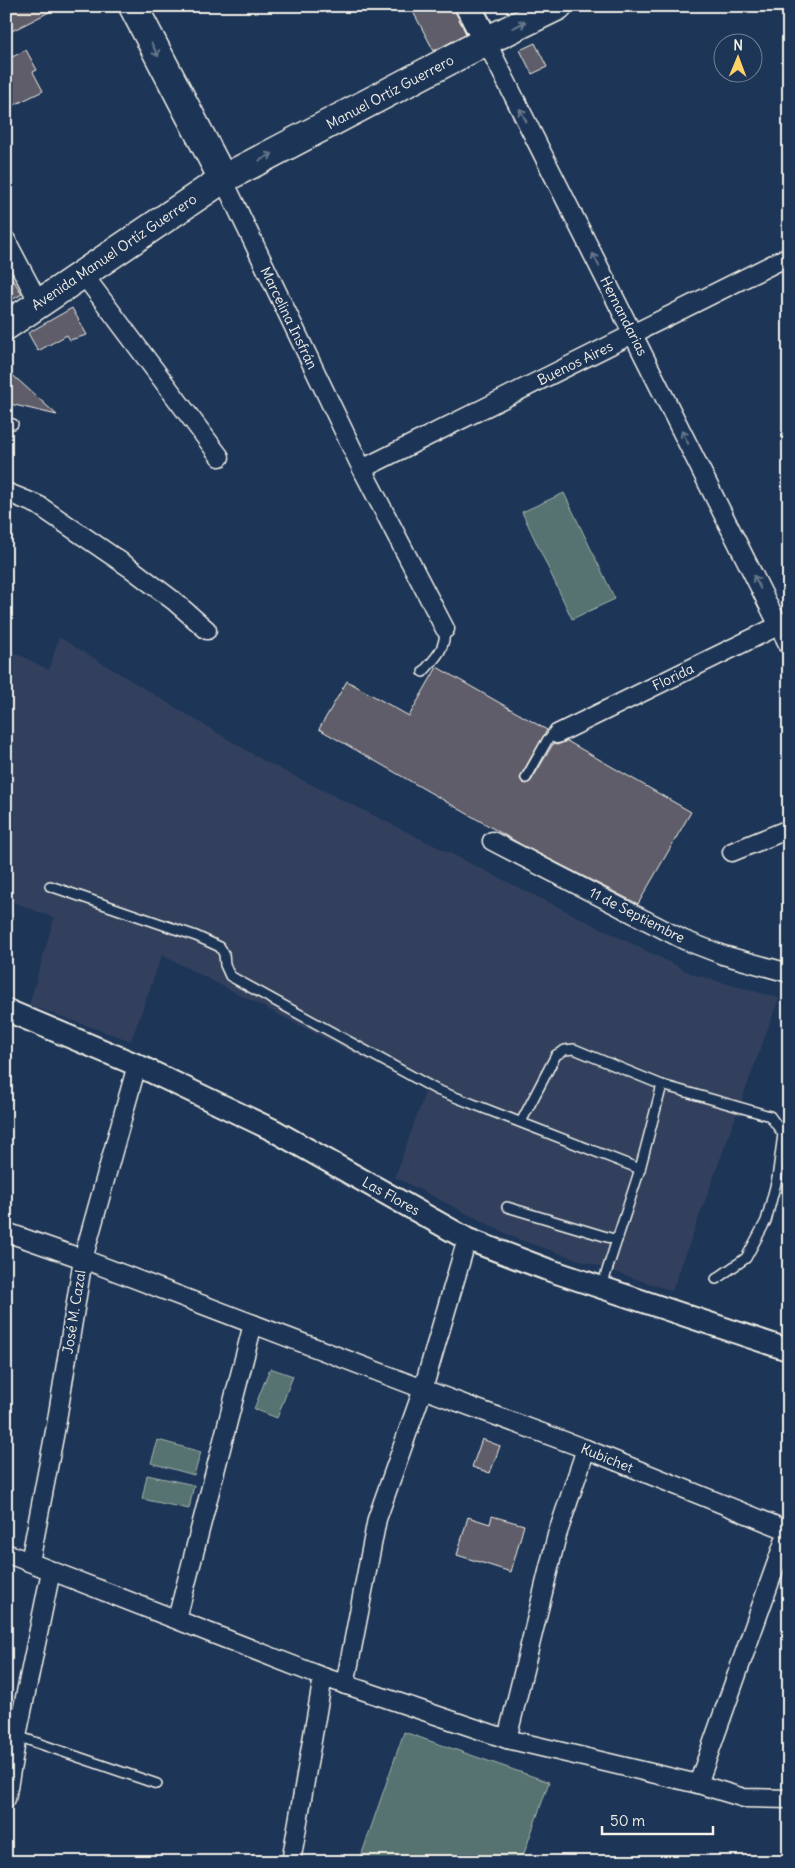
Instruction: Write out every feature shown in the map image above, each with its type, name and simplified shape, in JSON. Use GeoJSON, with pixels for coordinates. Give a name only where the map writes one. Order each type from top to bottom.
{"type":"FeatureCollection","features":[{"type":"Feature","properties":{"kind":"main road","name":"Marcelina Insfrán"},"geometry":{"type":"LineString","coordinates":[[133,6],[223,180]]}},
{"type":"Feature","properties":{"kind":"main road","name":"Hernandarias"},"geometry":{"type":"LineString","coordinates":[[468,6],[486,42]]}},
{"type":"Feature","properties":{"kind":"main road","name":"Manuel Ortíz Guerrero"},"geometry":{"type":"LineString","coordinates":[[223,180],[558,6]]}},
{"type":"Feature","properties":{"kind":"main road","name":"Avenida Manuel Ortíz Guerrero"},"geometry":{"type":"LineString","coordinates":[[6,326],[223,180]]}},
{"type":"Feature","properties":{"kind":"street","name":"Hernandarias"},"geometry":{"type":"LineString","coordinates":[[486,42],[784,624],[789,646]]}},
{"type":"Feature","properties":{"kind":"street","name":"Marcelina Insfrán"},"geometry":{"type":"LineString","coordinates":[[223,180],[362,469],[445,629]]}},
{"type":"Feature","properties":{"kind":"street"},"geometry":{"type":"LineString","coordinates":[[6,240],[39,302]]}},
{"type":"Feature","properties":{"kind":"street","name":"Buenos Aires"},"geometry":{"type":"LineString","coordinates":[[362,469],[789,256]]}},
{"type":"Feature","properties":{"kind":"street"},"geometry":{"type":"LineString","coordinates":[[83,274],[220,457]]}},
{"type":"Feature","properties":{"kind":"street"},"geometry":{"type":"LineString","coordinates":[[6,492],[38,505],[133,570],[174,601],[207,630]]}},
{"type":"Feature","properties":{"kind":"street","name":"Florida"},"geometry":{"type":"LineString","coordinates":[[557,734],[784,624]]}},
{"type":"Feature","properties":{"kind":"street"},"geometry":{"type":"LineString","coordinates":[[732,852],[789,829]]}},
{"type":"Feature","properties":{"kind":"street","name":"11 de Septiembre"},"geometry":{"type":"LineString","coordinates":[[492,841],[684,940],[723,956],[789,973]]}},
{"type":"Feature","properties":{"kind":"street","name":"Las Flores"},"geometry":{"type":"LineString","coordinates":[[6,1010],[137,1065],[274,1130],[467,1239],[546,1269],[602,1286],[789,1350]]}},
{"type":"Feature","properties":{"kind":"street","name":"José M. Cazal"},"geometry":{"type":"LineString","coordinates":[[30,1562],[56,1426],[83,1259],[137,1065]]}},
{"type":"Feature","properties":{"kind":"street","name":"Kubichet"},"geometry":{"type":"LineString","coordinates":[[6,1232],[83,1259],[586,1449],[789,1530]]}},
{"type":"Feature","properties":{"kind":"street"},"geometry":{"type":"LineString","coordinates":[[345,1685],[377,1519],[423,1389],[467,1239]]}},
{"type":"Feature","properties":{"kind":"street"},"geometry":{"type":"LineString","coordinates":[[178,1619],[253,1324]]}},
{"type":"Feature","properties":{"kind":"street"},"geometry":{"type":"LineString","coordinates":[[507,1739],[557,1535],[586,1449]]}},
{"type":"Feature","properties":{"kind":"street"},"geometry":{"type":"LineString","coordinates":[[698,1784],[789,1530]]}},
{"type":"Feature","properties":{"kind":"street"},"geometry":{"type":"LineString","coordinates":[[6,1553],[323,1677],[507,1739],[698,1784],[744,1798],[789,1799]]}},
{"type":"Feature","properties":{"kind":"street"},"geometry":{"type":"LineString","coordinates":[[6,1799],[51,1571]]}},
{"type":"Feature","properties":{"kind":"street"},"geometry":{"type":"LineString","coordinates":[[291,1862],[323,1677]]}},
{"type":"Feature","properties":{"kind":"lane"},"geometry":{"type":"LineString","coordinates":[[422,672],[441,651],[445,641],[445,629]]}},
{"type":"Feature","properties":{"kind":"lane"},"geometry":{"type":"LineString","coordinates":[[526,778],[548,739],[557,734]]}},
{"type":"Feature","properties":{"kind":"lane"},"geometry":{"type":"LineString","coordinates":[[50,886],[196,936],[220,947],[230,976],[437,1090],[640,1169]]}},
{"type":"Feature","properties":{"kind":"lane"},"geometry":{"type":"LineString","coordinates":[[521,1122],[556,1055],[565,1050],[574,1049],[662,1085],[770,1116],[783,1134],[776,1179],[766,1221],[746,1258],[716,1279]]}},
{"type":"Feature","properties":{"kind":"lane"},"geometry":{"type":"LineString","coordinates":[[602,1286],[640,1169],[662,1085]]}},
{"type":"Feature","properties":{"kind":"lane"},"geometry":{"type":"LineString","coordinates":[[780,1154],[789,1162]]}},
{"type":"Feature","properties":{"kind":"lane"},"geometry":{"type":"LineString","coordinates":[[507,1207],[617,1240]]}},
{"type":"Feature","properties":{"kind":"lane"},"geometry":{"type":"LineString","coordinates":[[17,1736],[156,1784]]}},
{"type":"Feature","properties":{"kind":"shaded area"},"geometry":{"type":"Polygon","coordinates":[[[59,637],[264,761],[695,975],[779,998],[672,1291],[517,1239],[395,1177],[426,1090],[162,955],[131,1041],[29,1005],[54,918],[6,899],[6,648],[49,670],[59,637]]]}},
{"type":"Feature","properties":{"kind":"green space"},"geometry":{"type":"Polygon","coordinates":[[[564,493],[615,599],[572,619],[522,512],[564,493]]]}},
{"type":"Feature","properties":{"kind":"green space"},"geometry":{"type":"Polygon","coordinates":[[[270,1368],[293,1376],[277,1418],[254,1409],[270,1368]]]}},
{"type":"Feature","properties":{"kind":"green space"},"geometry":{"type":"Polygon","coordinates":[[[158,1440],[201,1452],[194,1475],[151,1463],[158,1440]]]}},
{"type":"Feature","properties":{"kind":"green space"},"geometry":{"type":"Polygon","coordinates":[[[147,1475],[194,1485],[189,1509],[142,1499],[147,1475]]]}},
{"type":"Feature","properties":{"kind":"green space"},"geometry":{"type":"Polygon","coordinates":[[[404,1732],[549,1782],[521,1862],[359,1862],[404,1732]]]}},
{"type":"Feature","properties":{"kind":"building"},"geometry":{"type":"Polygon","coordinates":[[[6,6],[61,6],[6,34],[6,6]]]}},
{"type":"Feature","properties":{"kind":"building"},"geometry":{"type":"Polygon","coordinates":[[[410,6],[454,6],[466,34],[434,51],[410,6]]]}},
{"type":"Feature","properties":{"kind":"building"},"geometry":{"type":"Polygon","coordinates":[[[535,43],[547,67],[532,74],[520,50],[535,43]]]}},
{"type":"Feature","properties":{"kind":"building"},"geometry":{"type":"Polygon","coordinates":[[[26,50],[37,70],[33,72],[43,91],[6,109],[6,60],[26,50]]]}},
{"type":"Feature","properties":{"kind":"building"},"geometry":{"type":"Polygon","coordinates":[[[6,269],[22,294],[6,303],[6,269]]]}},
{"type":"Feature","properties":{"kind":"building"},"geometry":{"type":"Polygon","coordinates":[[[72,308],[87,335],[70,340],[67,335],[38,351],[28,333],[72,308]]]}},
{"type":"Feature","properties":{"kind":"building"},"geometry":{"type":"Polygon","coordinates":[[[6,369],[57,415],[6,403],[6,369]]]}},
{"type":"Feature","properties":{"kind":"building"},"geometry":{"type":"Polygon","coordinates":[[[437,667],[547,730],[521,775],[520,779],[523,783],[527,784],[531,781],[553,744],[557,745],[567,741],[691,812],[638,904],[522,845],[319,729],[347,681],[409,716],[437,667]]]}},
{"type":"Feature","properties":{"kind":"building"},"geometry":{"type":"Polygon","coordinates":[[[482,1439],[500,1446],[490,1473],[472,1467],[482,1439]]]}},
{"type":"Feature","properties":{"kind":"building"},"geometry":{"type":"Polygon","coordinates":[[[492,1516],[524,1525],[511,1572],[457,1555],[468,1517],[490,1524],[492,1516]]]}}]}
